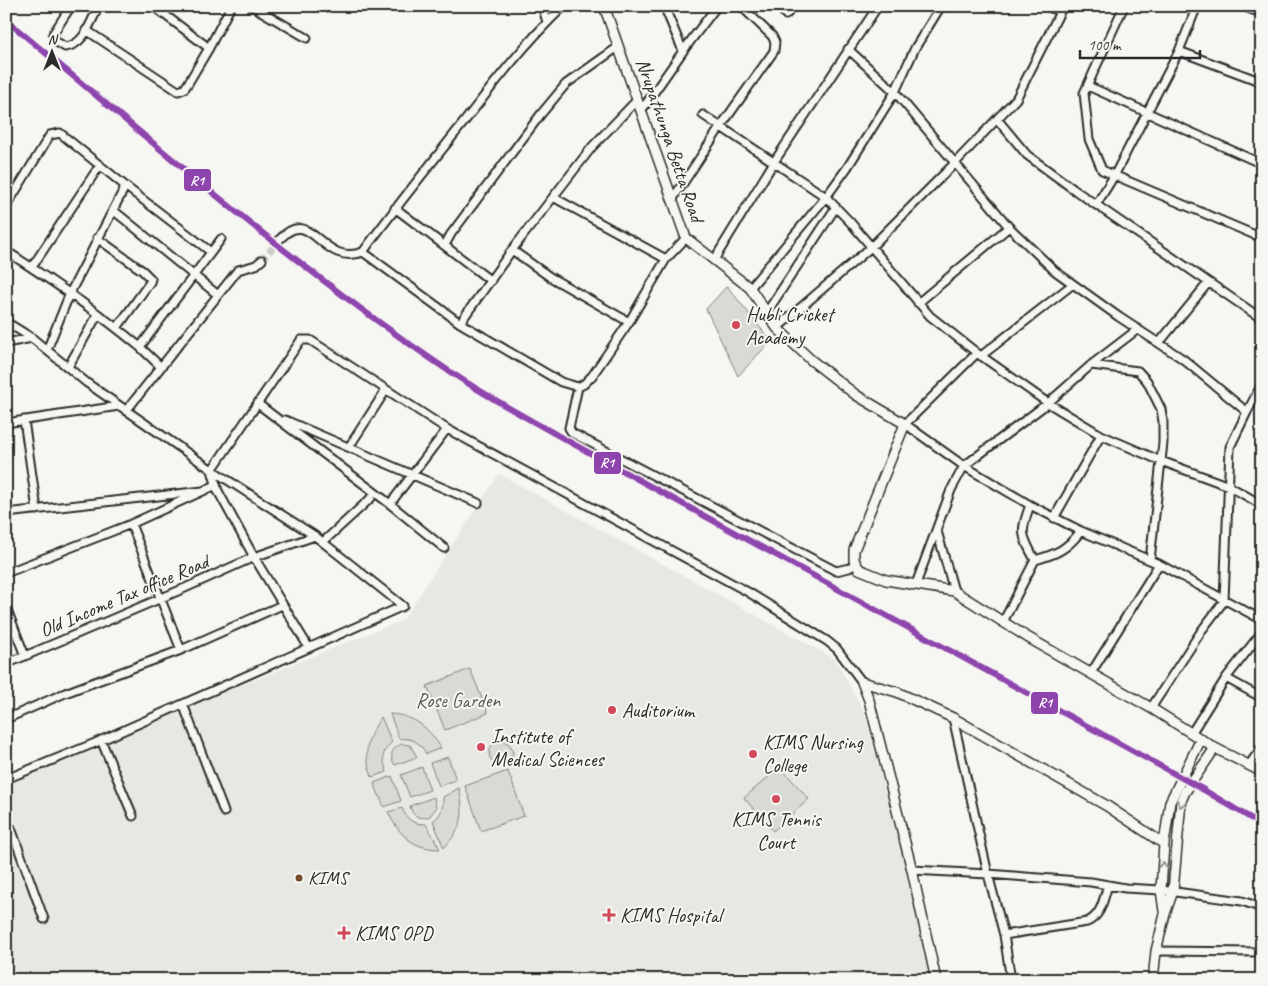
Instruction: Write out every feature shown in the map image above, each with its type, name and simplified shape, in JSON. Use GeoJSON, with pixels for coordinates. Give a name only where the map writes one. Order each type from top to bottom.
{"type":"FeatureCollection","features":[{"type":"Feature","properties":{"kind":"street"},"geometry":{"type":"LineString","coordinates":[[71,6],[53,34],[54,40],[60,45],[67,47],[82,40],[99,6]]}},
{"type":"Feature","properties":{"kind":"street"},"geometry":{"type":"LineString","coordinates":[[153,6],[209,48]]}},
{"type":"Feature","properties":{"kind":"street"},"geometry":{"type":"LineString","coordinates":[[86,30],[178,91],[184,89],[187,85],[231,6]]}},
{"type":"Feature","properties":{"kind":"street"},"geometry":{"type":"LineString","coordinates":[[252,6],[307,38]]}},
{"type":"Feature","properties":{"kind":"street"},"geometry":{"type":"LineString","coordinates":[[542,6],[547,22]]}},
{"type":"Feature","properties":{"kind":"street"},"geometry":{"type":"LineString","coordinates":[[280,239],[286,233],[298,228],[311,233],[329,249],[337,253],[356,255],[363,252],[395,208],[496,82],[547,22],[564,6]]}},
{"type":"Feature","properties":{"kind":"street","name":"Nrupathunga Betta Road"},"geometry":{"type":"LineString","coordinates":[[604,6],[686,238],[750,288],[777,328],[811,360],[856,395],[905,424]]}},
{"type":"Feature","properties":{"kind":"street"},"geometry":{"type":"LineString","coordinates":[[664,6],[683,51]]}},
{"type":"Feature","properties":{"kind":"street"},"geometry":{"type":"LineString","coordinates":[[641,111],[683,51],[718,6]]}},
{"type":"Feature","properties":{"kind":"street"},"geometry":{"type":"LineString","coordinates":[[672,200],[774,51],[775,42],[769,32],[741,6]]}},
{"type":"Feature","properties":{"kind":"street"},"geometry":{"type":"LineString","coordinates":[[778,6],[786,15],[793,6]]}},
{"type":"Feature","properties":{"kind":"street"},"geometry":{"type":"LineString","coordinates":[[714,260],[774,162],[878,6]]}},
{"type":"Feature","properties":{"kind":"street"},"geometry":{"type":"LineString","coordinates":[[750,288],[826,197],[847,168],[895,92],[915,48],[941,6]]}},
{"type":"Feature","properties":{"kind":"street"},"geometry":{"type":"LineString","coordinates":[[777,328],[871,246],[955,163],[1016,99],[1061,9],[1048,6]]}},
{"type":"Feature","properties":{"kind":"street"},"geometry":{"type":"LineString","coordinates":[[1124,6],[1084,93],[1089,139],[1102,170],[1262,238]]}},
{"type":"Feature","properties":{"kind":"street"},"geometry":{"type":"LineString","coordinates":[[1096,205],[1114,176],[1179,51],[1197,6]]}},
{"type":"Feature","properties":{"kind":"street"},"geometry":{"type":"LineString","coordinates":[[1241,6],[1262,13]]}},
{"type":"Feature","properties":{"kind":"street"},"geometry":{"type":"LineString","coordinates":[[445,245],[451,234],[513,151],[566,84],[618,46]]}},
{"type":"Feature","properties":{"kind":"street"},"geometry":{"type":"LineString","coordinates":[[848,49],[895,92],[1009,227],[1055,271],[1184,359],[1247,412]]}},
{"type":"Feature","properties":{"kind":"street"},"geometry":{"type":"LineString","coordinates":[[1179,51],[1262,82]]}},
{"type":"Feature","properties":{"kind":"street"},"geometry":{"type":"LineString","coordinates":[[1088,86],[1262,164]]}},
{"type":"Feature","properties":{"kind":"street"},"geometry":{"type":"LineString","coordinates":[[460,323],[512,250],[553,197],[592,148],[637,100]]}},
{"type":"Feature","properties":{"kind":"street"},"geometry":{"type":"LineString","coordinates":[[703,115],[826,197],[871,246],[930,316],[979,355],[1048,403],[1101,435],[1161,461],[1229,486],[1262,505]]}},
{"type":"Feature","properties":{"kind":"street"},"geometry":{"type":"LineString","coordinates":[[997,119],[1027,155],[1096,205],[1262,319]]}},
{"type":"Feature","properties":{"kind":"street"},"geometry":{"type":"LineString","coordinates":[[6,207],[50,135],[63,134],[125,187],[211,252]]}},
{"type":"Feature","properties":{"kind":"street"},"geometry":{"type":"LineString","coordinates":[[32,267],[100,165]]}},
{"type":"Feature","properties":{"kind":"street"},"geometry":{"type":"LineString","coordinates":[[47,350],[70,293],[125,187]]}},
{"type":"Feature","properties":{"kind":"street"},"geometry":{"type":"LineString","coordinates":[[553,197],[666,259]]}},
{"type":"Feature","properties":{"kind":"street"},"geometry":{"type":"LineString","coordinates":[[767,312],[836,207]]}},
{"type":"Feature","properties":{"kind":"street"},"geometry":{"type":"LineString","coordinates":[[395,208],[491,282]]}},
{"type":"Feature","properties":{"kind":"street"},"geometry":{"type":"LineString","coordinates":[[112,210],[218,295]]}},
{"type":"Feature","properties":{"kind":"street"},"geometry":{"type":"LineString","coordinates":[[918,303],[1009,227]]}},
{"type":"Feature","properties":{"kind":"street"},"geometry":{"type":"LineString","coordinates":[[98,238],[143,271],[150,279],[150,282],[117,328]]}},
{"type":"Feature","properties":{"kind":"street"},"geometry":{"type":"LineString","coordinates":[[363,252],[460,323],[561,382],[578,387],[592,376],[628,322],[666,259],[686,238]]}},
{"type":"Feature","properties":{"kind":"street"},"geometry":{"type":"LineString","coordinates":[[140,347],[221,239]]}},
{"type":"Feature","properties":{"kind":"street"},"geometry":{"type":"LineString","coordinates":[[512,250],[550,277],[628,322]]}},
{"type":"Feature","properties":{"kind":"street"},"geometry":{"type":"LineString","coordinates":[[6,251],[70,293],[117,328],[161,367]]}},
{"type":"Feature","properties":{"kind":"street"},"geometry":{"type":"LineString","coordinates":[[6,423],[123,408],[161,367],[238,270],[256,265],[262,260]]}},
{"type":"Feature","properties":{"kind":"street"},"geometry":{"type":"LineString","coordinates":[[1159,343],[1208,282]]}},
{"type":"Feature","properties":{"kind":"street"},"geometry":{"type":"LineString","coordinates":[[1073,284],[979,355],[905,424],[854,550],[854,560],[859,569],[886,580],[954,591],[1003,622],[1192,732],[1215,748],[1262,772]]}},
{"type":"Feature","properties":{"kind":"street"},"geometry":{"type":"LineString","coordinates":[[68,367],[98,314]]}},
{"type":"Feature","properties":{"kind":"street"},"geometry":{"type":"LineString","coordinates":[[6,322],[32,338],[123,408],[212,470],[316,536],[403,606],[101,740],[6,779]]}},
{"type":"Feature","properties":{"kind":"street"},"geometry":{"type":"LineString","coordinates":[[916,584],[951,490],[964,466],[1048,403],[1091,365],[1138,329]]}},
{"type":"Feature","properties":{"kind":"street"},"geometry":{"type":"LineString","coordinates":[[6,343],[32,338]]}},
{"type":"Feature","properties":{"kind":"street"},"geometry":{"type":"LineString","coordinates":[[309,648],[254,557],[218,491],[212,470],[301,340],[310,340],[447,429],[748,592],[837,649],[862,682],[869,700],[912,870],[936,980]]}},
{"type":"Feature","properties":{"kind":"street"},"geometry":{"type":"LineString","coordinates":[[1091,365],[1130,369],[1138,372],[1147,381],[1161,409],[1163,422],[1161,461],[1150,560]]}},
{"type":"Feature","properties":{"kind":"street"},"geometry":{"type":"LineString","coordinates":[[1151,708],[1224,600],[1230,447],[1262,384]]}},
{"type":"Feature","properties":{"kind":"street"},"geometry":{"type":"LineString","coordinates":[[578,387],[569,428],[572,433],[836,571],[856,564]]}},
{"type":"Feature","properties":{"kind":"street"},"geometry":{"type":"LineString","coordinates":[[349,447],[386,390]]}},
{"type":"Feature","properties":{"kind":"street"},"geometry":{"type":"LineString","coordinates":[[258,404],[390,504],[444,548]]}},
{"type":"Feature","properties":{"kind":"street"},"geometry":{"type":"LineString","coordinates":[[276,416],[478,503]]}},
{"type":"Feature","properties":{"kind":"street"},"geometry":{"type":"LineString","coordinates":[[24,420],[37,510]]}},
{"type":"Feature","properties":{"kind":"street"},"geometry":{"type":"LineString","coordinates":[[905,424],[964,466],[1030,505],[1081,531],[1159,564],[1262,620]]}},
{"type":"Feature","properties":{"kind":"street"},"geometry":{"type":"LineString","coordinates":[[390,504],[447,429]]}},
{"type":"Feature","properties":{"kind":"street"},"geometry":{"type":"LineString","coordinates":[[1054,518],[1101,435]]}},
{"type":"Feature","properties":{"kind":"street"},"geometry":{"type":"LineString","coordinates":[[6,573],[131,524],[216,485]]}},
{"type":"Feature","properties":{"kind":"street"},"geometry":{"type":"LineString","coordinates":[[6,513],[203,491]]}},
{"type":"Feature","properties":{"kind":"street"},"geometry":{"type":"LineString","coordinates":[[323,542],[371,498]]}},
{"type":"Feature","properties":{"kind":"street"},"geometry":{"type":"LineString","coordinates":[[1030,505],[1022,530],[1025,542],[1035,560]]}},
{"type":"Feature","properties":{"kind":"street"},"geometry":{"type":"LineString","coordinates":[[131,524],[181,650]]}},
{"type":"Feature","properties":{"kind":"street"},"geometry":{"type":"LineString","coordinates":[[937,530],[954,591]]}},
{"type":"Feature","properties":{"kind":"street"},"geometry":{"type":"LineString","coordinates":[[1003,622],[1035,560],[1062,550],[1072,543],[1081,531]]}},
{"type":"Feature","properties":{"kind":"street","name":"Old Income Tax office Road"},"geometry":{"type":"LineString","coordinates":[[6,664],[254,557],[316,536]]}},
{"type":"Feature","properties":{"kind":"street"},"geometry":{"type":"LineString","coordinates":[[1091,673],[1159,564]]}},
{"type":"Feature","properties":{"kind":"street"},"geometry":{"type":"LineString","coordinates":[[6,719],[65,693],[181,650],[282,604]]}},
{"type":"Feature","properties":{"kind":"street"},"geometry":{"type":"LineString","coordinates":[[6,607],[25,656]]}},
{"type":"Feature","properties":{"kind":"street"},"geometry":{"type":"LineString","coordinates":[[1192,732],[1226,678],[1262,632]]}},
{"type":"Feature","properties":{"kind":"street"},"geometry":{"type":"LineString","coordinates":[[1226,678],[1262,698]]}},
{"type":"Feature","properties":{"kind":"street"},"geometry":{"type":"LineString","coordinates":[[862,682],[897,692],[953,718],[1107,806],[1164,844]]}},
{"type":"Feature","properties":{"kind":"street"},"geometry":{"type":"LineString","coordinates":[[183,704],[224,812]]}},
{"type":"Feature","properties":{"kind":"street"},"geometry":{"type":"LineString","coordinates":[[953,718],[988,874],[1004,935],[1012,980]]}},
{"type":"Feature","properties":{"kind":"street"},"geometry":{"type":"LineString","coordinates":[[1164,914],[1161,890],[1164,844],[1172,794],[1201,739]]}},
{"type":"Feature","properties":{"kind":"street"},"geometry":{"type":"LineString","coordinates":[[101,740],[133,816]]}},
{"type":"Feature","properties":{"kind":"street"},"geometry":{"type":"LineString","coordinates":[[1249,765],[1262,747]]}},
{"type":"Feature","properties":{"kind":"street"},"geometry":{"type":"LineString","coordinates":[[1152,980],[1164,914],[1173,891],[1181,800],[1215,748]]}},
{"type":"Feature","properties":{"kind":"street"},"geometry":{"type":"LineString","coordinates":[[11,828],[44,919]]}},
{"type":"Feature","properties":{"kind":"street"},"geometry":{"type":"LineString","coordinates":[[912,870],[1092,882],[1125,888],[1173,891],[1242,901],[1262,908]]}},
{"type":"Feature","properties":{"kind":"street"},"geometry":{"type":"LineString","coordinates":[[1004,935],[1087,922],[1094,919],[1099,913],[1108,885]]}},
{"type":"Feature","properties":{"kind":"street"},"geometry":{"type":"LineString","coordinates":[[1156,951],[1262,952]]}},
{"type":"Feature","properties":{"kind":"shaded area","name":"Institute of Medical Sciences"},"geometry":{"type":"Polygon","coordinates":[[[499,474],[835,659],[865,714],[903,859],[931,980],[6,980],[6,780],[403,620],[499,474]]]}},
{"type":"Feature","properties":{"kind":"green space","name":"Hubli Cricket Academy"},"geometry":{"type":"Polygon","coordinates":[[[727,286],[771,341],[738,376],[706,309],[727,286]]]}},
{"type":"Feature","properties":{"kind":"green space","name":"Rose Garden"},"geometry":{"type":"Polygon","coordinates":[[[470,669],[488,713],[445,730],[427,686],[470,669]]]}},
{"type":"Feature","properties":{"kind":"green space"},"geometry":{"type":"Polygon","coordinates":[[[390,714],[406,717],[420,724],[431,734],[441,748],[426,754],[416,742],[408,739],[399,739],[390,714]]]}},
{"type":"Feature","properties":{"kind":"green space"},"geometry":{"type":"Polygon","coordinates":[[[381,717],[392,742],[384,752],[384,763],[387,772],[372,777],[367,753],[369,739],[381,717]]]}},
{"type":"Feature","properties":{"kind":"green space"},"geometry":{"type":"Polygon","coordinates":[[[496,741],[506,741],[513,748],[513,758],[506,765],[496,765],[489,758],[489,748],[496,741]]]}},
{"type":"Feature","properties":{"kind":"green space"},"geometry":{"type":"Polygon","coordinates":[[[402,744],[410,745],[417,757],[395,765],[392,758],[393,750],[402,744]]]}},
{"type":"Feature","properties":{"kind":"green space"},"geometry":{"type":"Polygon","coordinates":[[[448,757],[456,780],[439,786],[430,763],[448,757]]]}},
{"type":"Feature","properties":{"kind":"green space"},"geometry":{"type":"Polygon","coordinates":[[[422,767],[430,790],[410,797],[401,775],[422,767]]]}},
{"type":"Feature","properties":{"kind":"green space","name":"KIMS Tennis Court"},"geometry":{"type":"Polygon","coordinates":[[[780,767],[809,799],[773,831],[744,798],[780,767]]]}},
{"type":"Feature","properties":{"kind":"green space"},"geometry":{"type":"Polygon","coordinates":[[[508,771],[524,816],[481,831],[465,786],[508,771]]]}},
{"type":"Feature","properties":{"kind":"green space"},"geometry":{"type":"Polygon","coordinates":[[[392,776],[401,801],[384,807],[374,783],[392,776]]]}},
{"type":"Feature","properties":{"kind":"green space"},"geometry":{"type":"Polygon","coordinates":[[[459,788],[462,806],[461,820],[455,834],[444,848],[433,821],[441,811],[443,797],[459,788]]]}},
{"type":"Feature","properties":{"kind":"green space"},"geometry":{"type":"Polygon","coordinates":[[[434,797],[436,808],[430,816],[417,817],[411,810],[410,806],[434,797]]]}},
{"type":"Feature","properties":{"kind":"green space"},"geometry":{"type":"Polygon","coordinates":[[[402,808],[406,816],[411,820],[426,824],[440,849],[422,846],[402,834],[388,812],[402,808]]]}},
{"type":"Feature","properties":{"kind":"tunnel"},"geometry":{"type":"LineString","coordinates":[[262,260],[280,239]]}},
{"type":"Feature","properties":{"kind":"railway"},"geometry":{"type":"LineString","coordinates":[[6,20],[271,240],[381,323],[466,382],[557,435],[1204,790],[1262,825]]}},
{"type":"Feature","properties":{"kind":"transit line","name":"R1"},"geometry":{"type":"LineString","coordinates":[[6,20],[271,240],[381,323],[466,382],[557,435],[1204,790],[1262,825]]}},
{"type":"Feature","properties":{"kind":"place","name":"Hubli Cricket Academy"},"geometry":{"type":"Point","coordinates":[736,325]}},
{"type":"Feature","properties":{"kind":"place","name":"Auditorium"},"geometry":{"type":"Point","coordinates":[612,710]}},
{"type":"Feature","properties":{"kind":"place","name":"Institute of Medical Sciences"},"geometry":{"type":"Point","coordinates":[481,747]}},
{"type":"Feature","properties":{"kind":"place","name":"KIMS Nursing College"},"geometry":{"type":"Point","coordinates":[753,754]}},
{"type":"Feature","properties":{"kind":"place","name":"KIMS Tennis Court"},"geometry":{"type":"Point","coordinates":[776,799]}},
{"type":"Feature","properties":{"kind":"place","name":"KIMS"},"geometry":{"type":"Point","coordinates":[299,878]}},
{"type":"Feature","properties":{"kind":"place","name":"KIMS Hospital"},"geometry":{"type":"Point","coordinates":[609,915]}},
{"type":"Feature","properties":{"kind":"place","name":"KIMS OPD"},"geometry":{"type":"Point","coordinates":[344,933]}}]}
